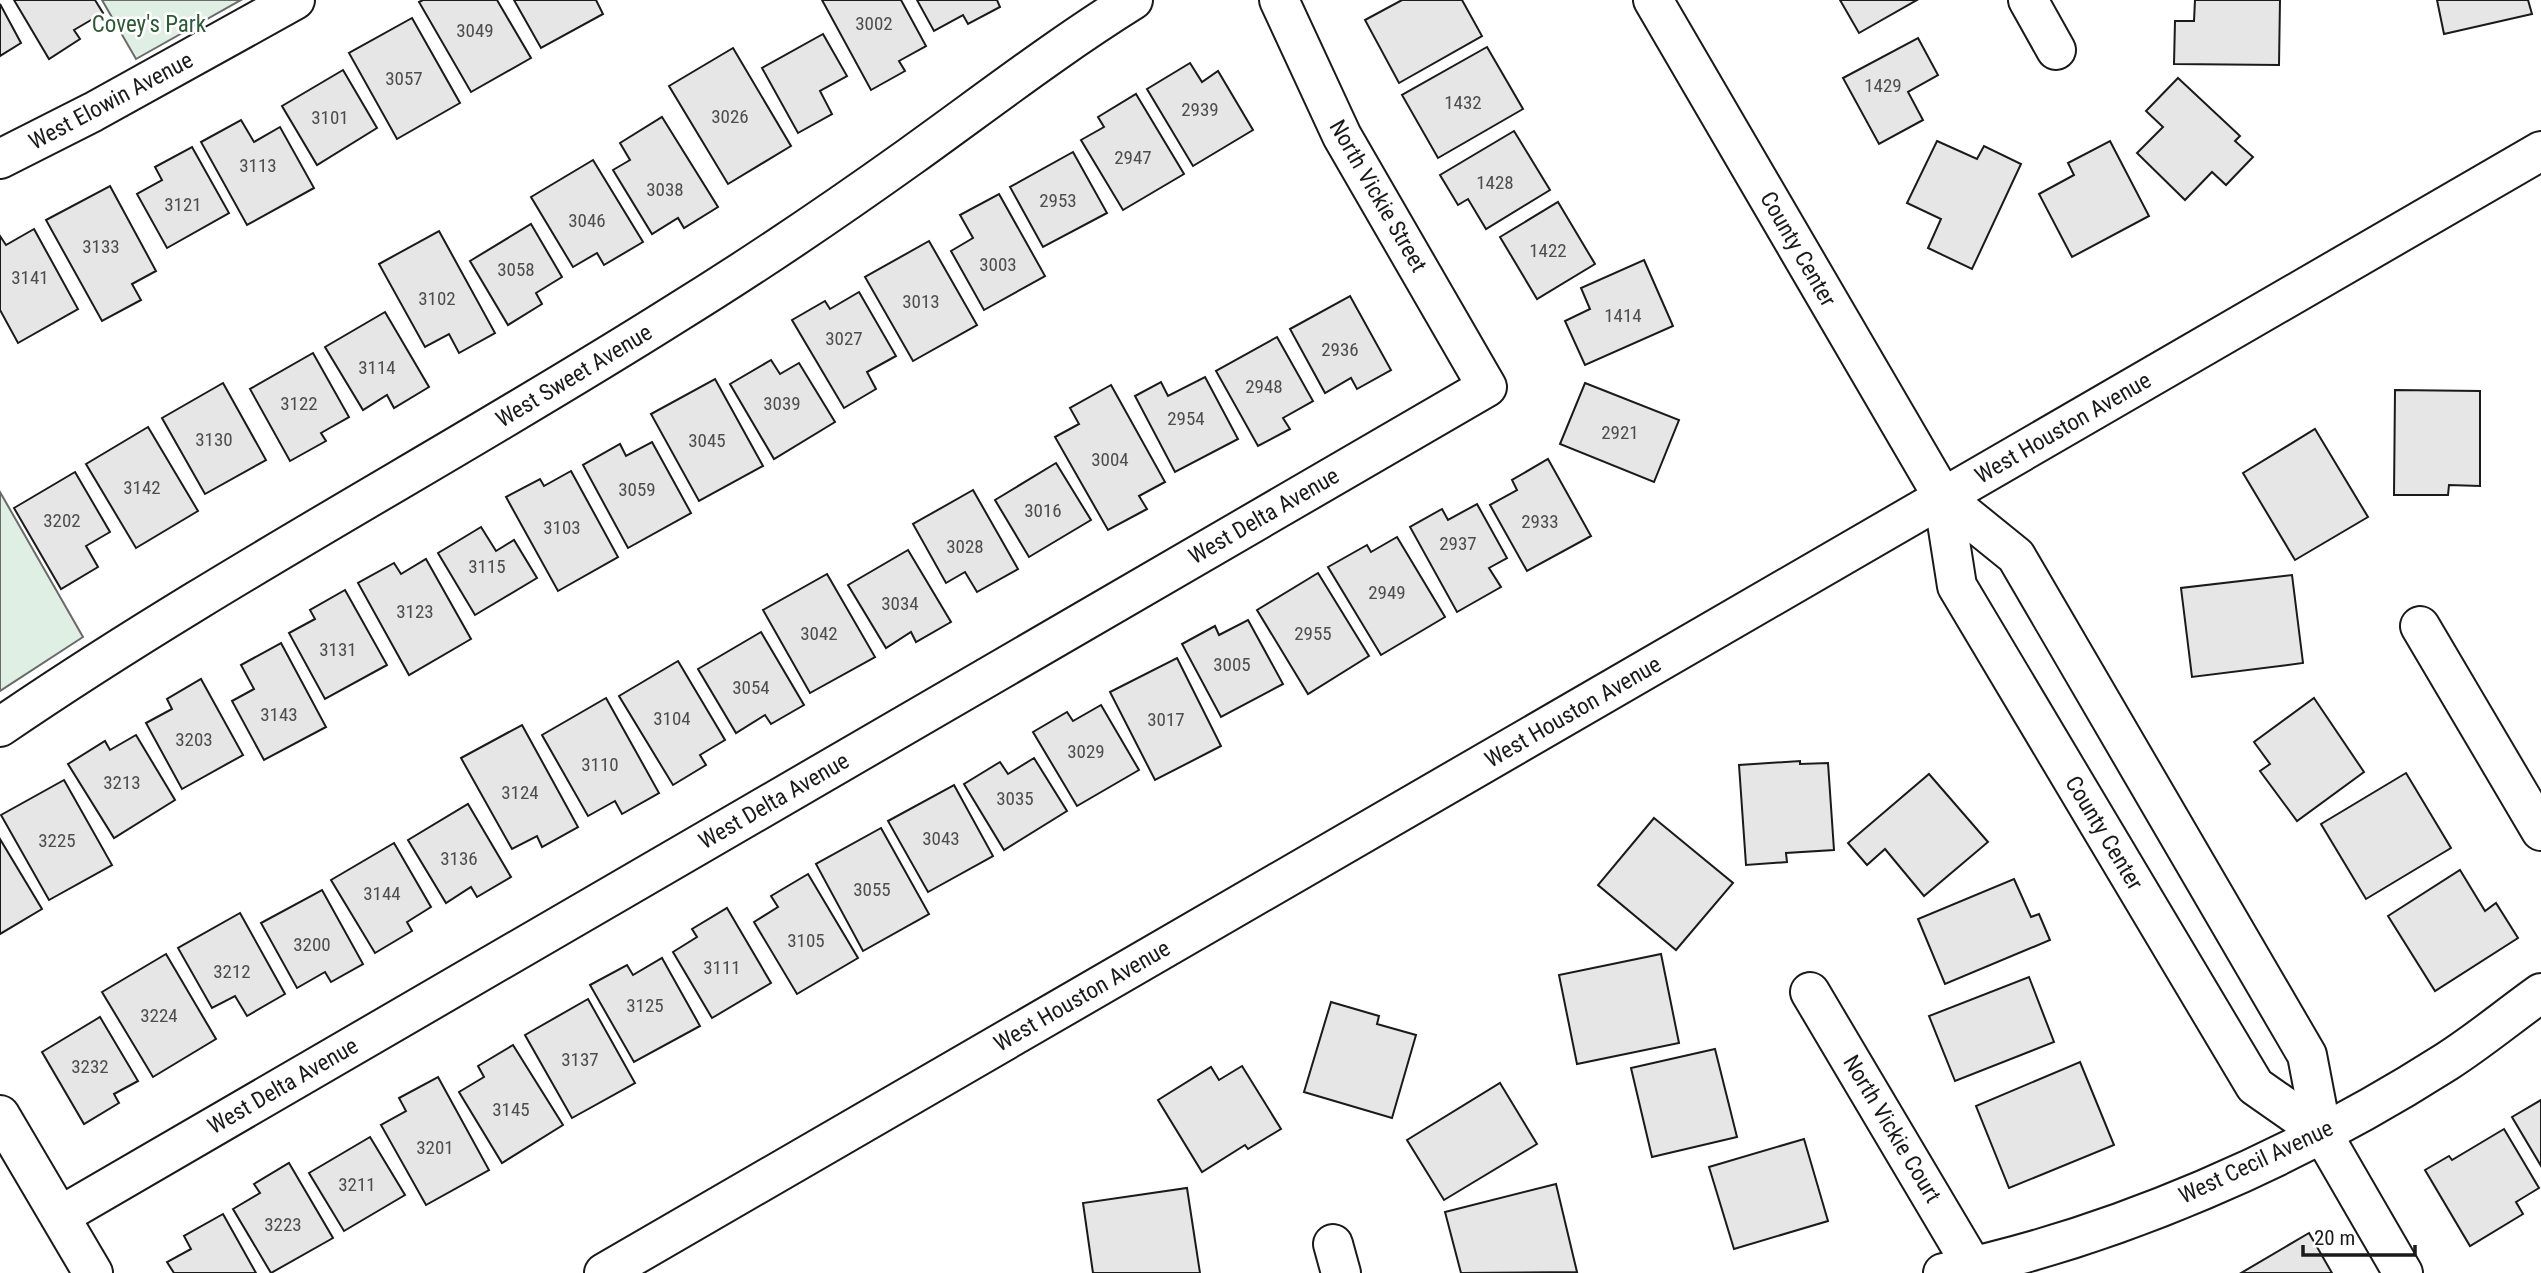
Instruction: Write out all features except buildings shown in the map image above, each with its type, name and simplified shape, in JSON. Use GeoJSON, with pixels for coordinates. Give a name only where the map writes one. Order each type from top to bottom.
{"type":"FeatureCollection","features":[{"type":"Feature","properties":{"kind":"street","name":"West Elowin Avenue"},"geometry":{"type":"LineString","coordinates":[[0,159],[117,99],[295,0]]}},
{"type":"Feature","properties":{"kind":"street","name":"West Sweet Avenue"},"geometry":{"type":"LineString","coordinates":[[0,727],[185,607],[557,388],[740,273],[855,196],[1045,57],[1133,0]]}},
{"type":"Feature","properties":{"kind":"street","name":"North Vickie Street"},"geometry":{"type":"LineString","coordinates":[[1279,0],[1342,136],[1487,387]]}},
{"type":"Feature","properties":{"kind":"street","name":"County Center"},"geometry":{"type":"LineString","coordinates":[[1653,0],[1943,497],[2016,556],[2307,1055],[2322,1133],[2403,1273]]}},
{"type":"Feature","properties":{"kind":"street"},"geometry":{"type":"LineString","coordinates":[[2028,0],[2056,50]]}},
{"type":"Feature","properties":{"kind":"street","name":"West Houston Avenue"},"geometry":{"type":"LineString","coordinates":[[604,1273],[2541,150]]}},
{"type":"Feature","properties":{"kind":"street","name":"West Delta Avenue"},"geometry":{"type":"LineString","coordinates":[[60,1216],[1487,387]]}},
{"type":"Feature","properties":{"kind":"street","name":"County Center"},"geometry":{"type":"LineString","coordinates":[[1943,497],[1957,586],[2255,1086],[2322,1133]]}},
{"type":"Feature","properties":{"kind":"street"},"geometry":{"type":"LineString","coordinates":[[2420,626],[2541,831]]}},
{"type":"Feature","properties":{"kind":"street","name":"North Vickie Court"},"geometry":{"type":"LineString","coordinates":[[1810,992],[1958,1270]]}},
{"type":"Feature","properties":{"kind":"street","name":"West Cecil Avenue"},"geometry":{"type":"LineString","coordinates":[[1958,1270],[2076,1237],[2180,1198],[2322,1133],[2448,1061],[2541,993]]}},
{"type":"Feature","properties":{"kind":"street"},"geometry":{"type":"LineString","coordinates":[[0,1115],[93,1273]]}},
{"type":"Feature","properties":{"kind":"green space","name":"Covey's Park"},"geometry":{"type":"Polygon","coordinates":[[[102,0],[241,0],[136,59],[102,0]]]}},
{"type":"Feature","properties":{"kind":"green space"},"geometry":{"type":"Polygon","coordinates":[[[0,492],[83,637],[0,691],[0,492]]]}}]}
